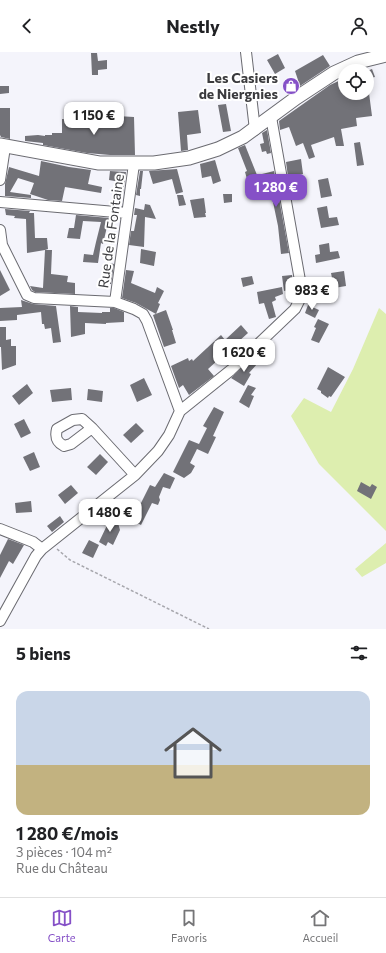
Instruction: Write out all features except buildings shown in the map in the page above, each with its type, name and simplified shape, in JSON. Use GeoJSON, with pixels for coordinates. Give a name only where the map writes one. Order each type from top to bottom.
{"type":"FeatureCollection","features":[{"type":"Feature","properties":{"kind":"street"},"geometry":{"type":"LineString","coordinates":[[246,52],[255,130]]}},
{"type":"Feature","properties":{"kind":"street"},"geometry":{"type":"LineString","coordinates":[[0,180],[3,146],[87,162],[134,164],[173,161],[204,154],[231,144],[255,130],[296,98],[334,74],[358,62],[386,56]]}},
{"type":"Feature","properties":{"kind":"street"},"geometry":{"type":"LineString","coordinates":[[0,621],[36,556],[46,546],[136,475],[162,446],[180,411],[231,370],[295,309],[300,299],[302,286],[271,117]]}},
{"type":"Feature","properties":{"kind":"street","name":"Rue de la Fontaine"},"geometry":{"type":"LineString","coordinates":[[115,302],[134,164]]}},
{"type":"Feature","properties":{"kind":"street"},"geometry":{"type":"LineString","coordinates":[[0,202],[127,213]]}},
{"type":"Feature","properties":{"kind":"street"},"geometry":{"type":"LineString","coordinates":[[0,230],[3,251],[27,295],[34,298],[115,302],[143,314],[147,321],[180,411]]}},
{"type":"Feature","properties":{"kind":"street"},"geometry":{"type":"LineString","coordinates":[[92,428],[136,475]]}},
{"type":"Feature","properties":{"kind":"street"},"geometry":{"type":"LineString","coordinates":[[0,529],[46,546]]}},
{"type":"Feature","properties":{"kind":"path"},"geometry":{"type":"LineString","coordinates":[[46,546],[70,560],[208,629]]}},
{"type":"Feature","properties":{"kind":"green space"},"geometry":{"type":"Polygon","coordinates":[[[379,308],[386,314],[386,531],[319,464],[291,416],[304,398],[331,412],[353,369],[379,308]]]}},
{"type":"Feature","properties":{"kind":"green space"},"geometry":{"type":"Polygon","coordinates":[[[386,543],[386,563],[362,577],[355,569],[386,543]]]}},
{"type":"Feature","properties":{"kind":"place","name":"Les Casiers de Niergnies"},"geometry":{"type":"Point","coordinates":[291,86]}}]}
